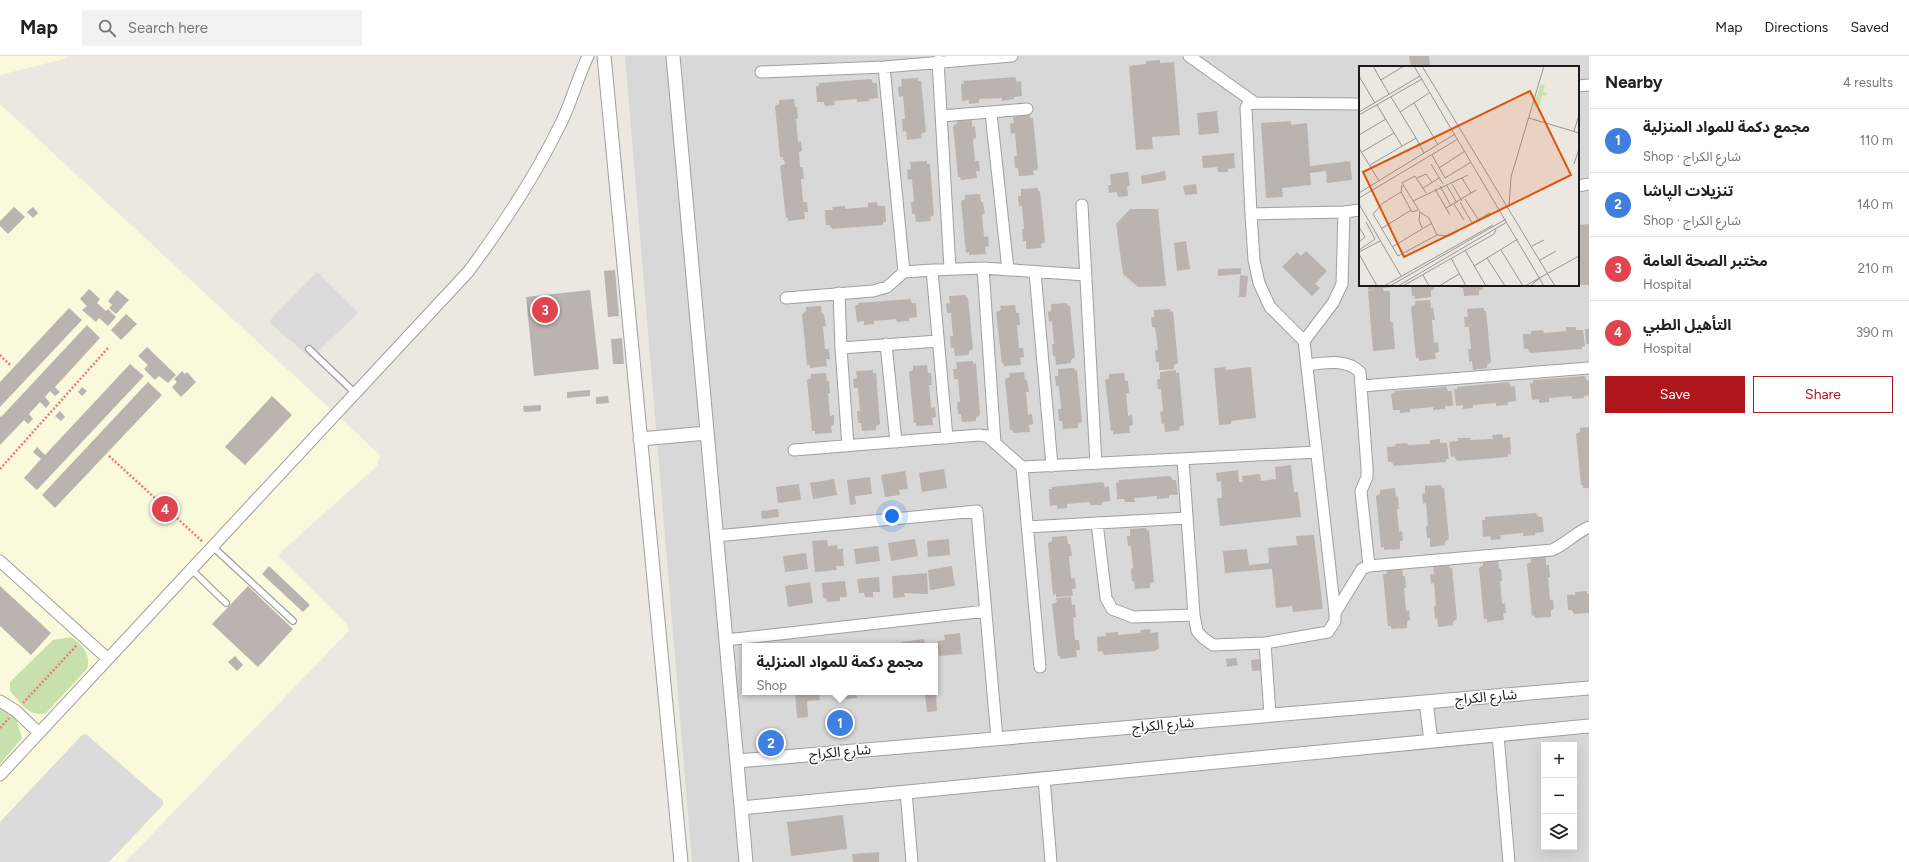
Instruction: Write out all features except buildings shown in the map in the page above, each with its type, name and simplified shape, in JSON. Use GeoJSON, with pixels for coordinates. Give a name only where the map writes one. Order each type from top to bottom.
{"type":"FeatureCollection","features":[{"type":"Feature","properties":{"kind":"street"},"geometry":{"type":"LineString","coordinates":[[0,775],[190,569],[356,394],[468,272],[497,233],[534,174],[561,122],[588,56]]}},
{"type":"Feature","properties":{"kind":"street"},"geometry":{"type":"LineString","coordinates":[[604,56],[681,862]]}},
{"type":"Feature","properties":{"kind":"street"},"geometry":{"type":"LineString","coordinates":[[673,56],[746,862]]}},
{"type":"Feature","properties":{"kind":"street"},"geometry":{"type":"LineString","coordinates":[[761,72],[884,67],[938,61],[1012,56]]}},
{"type":"Feature","properties":{"kind":"street"},"geometry":{"type":"LineString","coordinates":[[1189,56],[1255,103]]}},
{"type":"Feature","properties":{"kind":"street"},"geometry":{"type":"LineString","coordinates":[[938,61],[950,269]]}},
{"type":"Feature","properties":{"kind":"street"},"geometry":{"type":"LineString","coordinates":[[884,67],[904,272]]}},
{"type":"Feature","properties":{"kind":"street"},"geometry":{"type":"LineString","coordinates":[[1579,86],[1589,85]]}},
{"type":"Feature","properties":{"kind":"street"},"geometry":{"type":"LineString","coordinates":[[1183,460],[1194,615],[1197,631],[1203,638],[1213,645],[1265,643],[1328,632],[1335,621],[1335,613],[1304,341],[1270,308],[1259,283],[1254,260],[1250,214],[1246,108],[1248,104],[1255,103],[1359,104]]}},
{"type":"Feature","properties":{"kind":"street"},"geometry":{"type":"LineString","coordinates":[[941,116],[1027,109]]}},
{"type":"Feature","properties":{"kind":"street"},"geometry":{"type":"LineString","coordinates":[[991,113],[1008,270]]}},
{"type":"Feature","properties":{"kind":"street"},"geometry":{"type":"LineString","coordinates":[[1579,186],[1589,184]]}},
{"type":"Feature","properties":{"kind":"street"},"geometry":{"type":"LineString","coordinates":[[1082,205],[1096,464]]}},
{"type":"Feature","properties":{"kind":"street"},"geometry":{"type":"LineString","coordinates":[[1250,214],[1344,212],[1359,210]]}},
{"type":"Feature","properties":{"kind":"street"},"geometry":{"type":"LineString","coordinates":[[1304,341],[1333,303],[1342,284],[1344,212]]}},
{"type":"Feature","properties":{"kind":"street"},"geometry":{"type":"LineString","coordinates":[[983,268],[995,443]]}},
{"type":"Feature","properties":{"kind":"street"},"geometry":{"type":"LineString","coordinates":[[786,298],[873,291],[887,287],[904,272],[983,268],[1086,275]]}},
{"type":"Feature","properties":{"kind":"street"},"geometry":{"type":"LineString","coordinates":[[932,270],[947,438]]}},
{"type":"Feature","properties":{"kind":"street"},"geometry":{"type":"LineString","coordinates":[[1035,272],[1052,466]]}},
{"type":"Feature","properties":{"kind":"street"},"geometry":{"type":"LineString","coordinates":[[839,293],[841,348],[848,446]]}},
{"type":"Feature","properties":{"kind":"street"},"geometry":{"type":"LineString","coordinates":[[841,348],[938,341]]}},
{"type":"Feature","properties":{"kind":"street"},"geometry":{"type":"LineString","coordinates":[[886,344],[896,442]]}},
{"type":"Feature","properties":{"kind":"street"},"geometry":{"type":"LineString","coordinates":[[1307,365],[1344,362],[1353,366],[1360,372],[1367,468],[1367,477],[1361,490],[1369,566]]}},
{"type":"Feature","properties":{"kind":"street"},"geometry":{"type":"LineString","coordinates":[[1361,386],[1589,368]]}},
{"type":"Feature","properties":{"kind":"street"},"geometry":{"type":"LineString","coordinates":[[640,439],[707,433]]}},
{"type":"Feature","properties":{"kind":"street"},"geometry":{"type":"LineString","coordinates":[[794,450],[979,435],[987,436],[1022,467],[1317,452]]}},
{"type":"Feature","properties":{"kind":"street"},"geometry":{"type":"LineString","coordinates":[[1022,467],[1040,667]]}},
{"type":"Feature","properties":{"kind":"street"},"geometry":{"type":"LineString","coordinates":[[716,536],[977,511],[997,739]]}},
{"type":"Feature","properties":{"kind":"street"},"geometry":{"type":"LineString","coordinates":[[1027,527],[1187,518]]}},
{"type":"Feature","properties":{"kind":"street"},"geometry":{"type":"LineString","coordinates":[[1098,523],[1106,598],[1112,609],[1133,617],[1194,615]]}},
{"type":"Feature","properties":{"kind":"street"},"geometry":{"type":"LineString","coordinates":[[1335,613],[1362,568],[1369,566],[1552,550],[1589,527]]}},
{"type":"Feature","properties":{"kind":"street"},"geometry":{"type":"LineString","coordinates":[[0,561],[108,659]]}},
{"type":"Feature","properties":{"kind":"street"},"geometry":{"type":"LineString","coordinates":[[726,640],[986,611]]}},
{"type":"Feature","properties":{"kind":"street"},"geometry":{"type":"LineString","coordinates":[[1265,643],[1270,715]]}},
{"type":"Feature","properties":{"kind":"street","name":"شارع الكراج"},"geometry":{"type":"LineString","coordinates":[[737,761],[1589,688]]}},
{"type":"Feature","properties":{"kind":"street"},"geometry":{"type":"LineString","coordinates":[[0,701],[16,711],[40,733]]}},
{"type":"Feature","properties":{"kind":"street"},"geometry":{"type":"LineString","coordinates":[[1426,702],[1431,741]]}},
{"type":"Feature","properties":{"kind":"street"},"geometry":{"type":"LineString","coordinates":[[741,808],[1589,726]]}},
{"type":"Feature","properties":{"kind":"street"},"geometry":{"type":"LineString","coordinates":[[1498,735],[1509,862]]}},
{"type":"Feature","properties":{"kind":"street"},"geometry":{"type":"LineString","coordinates":[[1044,779],[1051,862]]}},
{"type":"Feature","properties":{"kind":"street"},"geometry":{"type":"LineString","coordinates":[[906,792],[912,862]]}},
{"type":"Feature","properties":{"kind":"lane"},"geometry":{"type":"LineString","coordinates":[[309,349],[356,394]]}},
{"type":"Feature","properties":{"kind":"lane"},"geometry":{"type":"LineString","coordinates":[[211,547],[293,621]]}},
{"type":"Feature","properties":{"kind":"lane"},"geometry":{"type":"LineString","coordinates":[[190,569],[226,603]]}},
{"type":"Feature","properties":{"kind":"path"},"geometry":{"type":"LineString","coordinates":[[0,469],[108,348]]}},
{"type":"Feature","properties":{"kind":"path"},"geometry":{"type":"LineString","coordinates":[[0,355],[11,366]]}},
{"type":"Feature","properties":{"kind":"path"},"geometry":{"type":"LineString","coordinates":[[109,456],[211,547]]}},
{"type":"Feature","properties":{"kind":"path"},"geometry":{"type":"LineString","coordinates":[[16,711],[84,638]]}},
{"type":"Feature","properties":{"kind":"shaded area"},"geometry":{"type":"Polygon","coordinates":[[[0,56],[67,56],[68,58],[0,75],[0,56]]]}},
{"type":"Feature","properties":{"kind":"shaded area"},"geometry":{"type":"Polygon","coordinates":[[[625,56],[1589,56],[1589,862],[692,862],[625,56]]]}},
{"type":"Feature","properties":{"kind":"shaded area"},"geometry":{"type":"Polygon","coordinates":[[[0,104],[380,455],[377,466],[281,552],[279,557],[347,624],[349,631],[125,862],[0,862],[0,104]]]}},
{"type":"Feature","properties":{"kind":"shaded area"},"geometry":{"type":"Polygon","coordinates":[[[317,272],[357,311],[357,314],[311,358],[270,323],[271,319],[317,272]]]}},
{"type":"Feature","properties":{"kind":"shaded area"},"geometry":{"type":"Polygon","coordinates":[[[86,734],[163,801],[163,805],[109,862],[0,862],[0,822],[82,735],[86,734]]]}},
{"type":"Feature","properties":{"kind":"green space"},"geometry":{"type":"Polygon","coordinates":[[[70,637],[85,650],[88,659],[87,669],[46,713],[40,714],[30,711],[21,704],[10,691],[10,682],[53,640],[70,637]]]}},
{"type":"Feature","properties":{"kind":"green space"},"geometry":{"type":"Polygon","coordinates":[[[0,705],[16,718],[22,738],[0,764],[0,705]]]}},
{"type":"Feature","properties":{"kind":"place","name":"مختبر الصحة العامة"},"geometry":{"type":"Point","coordinates":[545,310]}},
{"type":"Feature","properties":{"kind":"place","name":"التأهيل الطبي"},"geometry":{"type":"Point","coordinates":[165,509]}},
{"type":"Feature","properties":{"kind":"place","name":"مجمع دكمة للمواد المنزلية"},"geometry":{"type":"Point","coordinates":[840,723]}},
{"type":"Feature","properties":{"kind":"place","name":"تنزيلات الپاشا"},"geometry":{"type":"Point","coordinates":[771,743]}}]}
